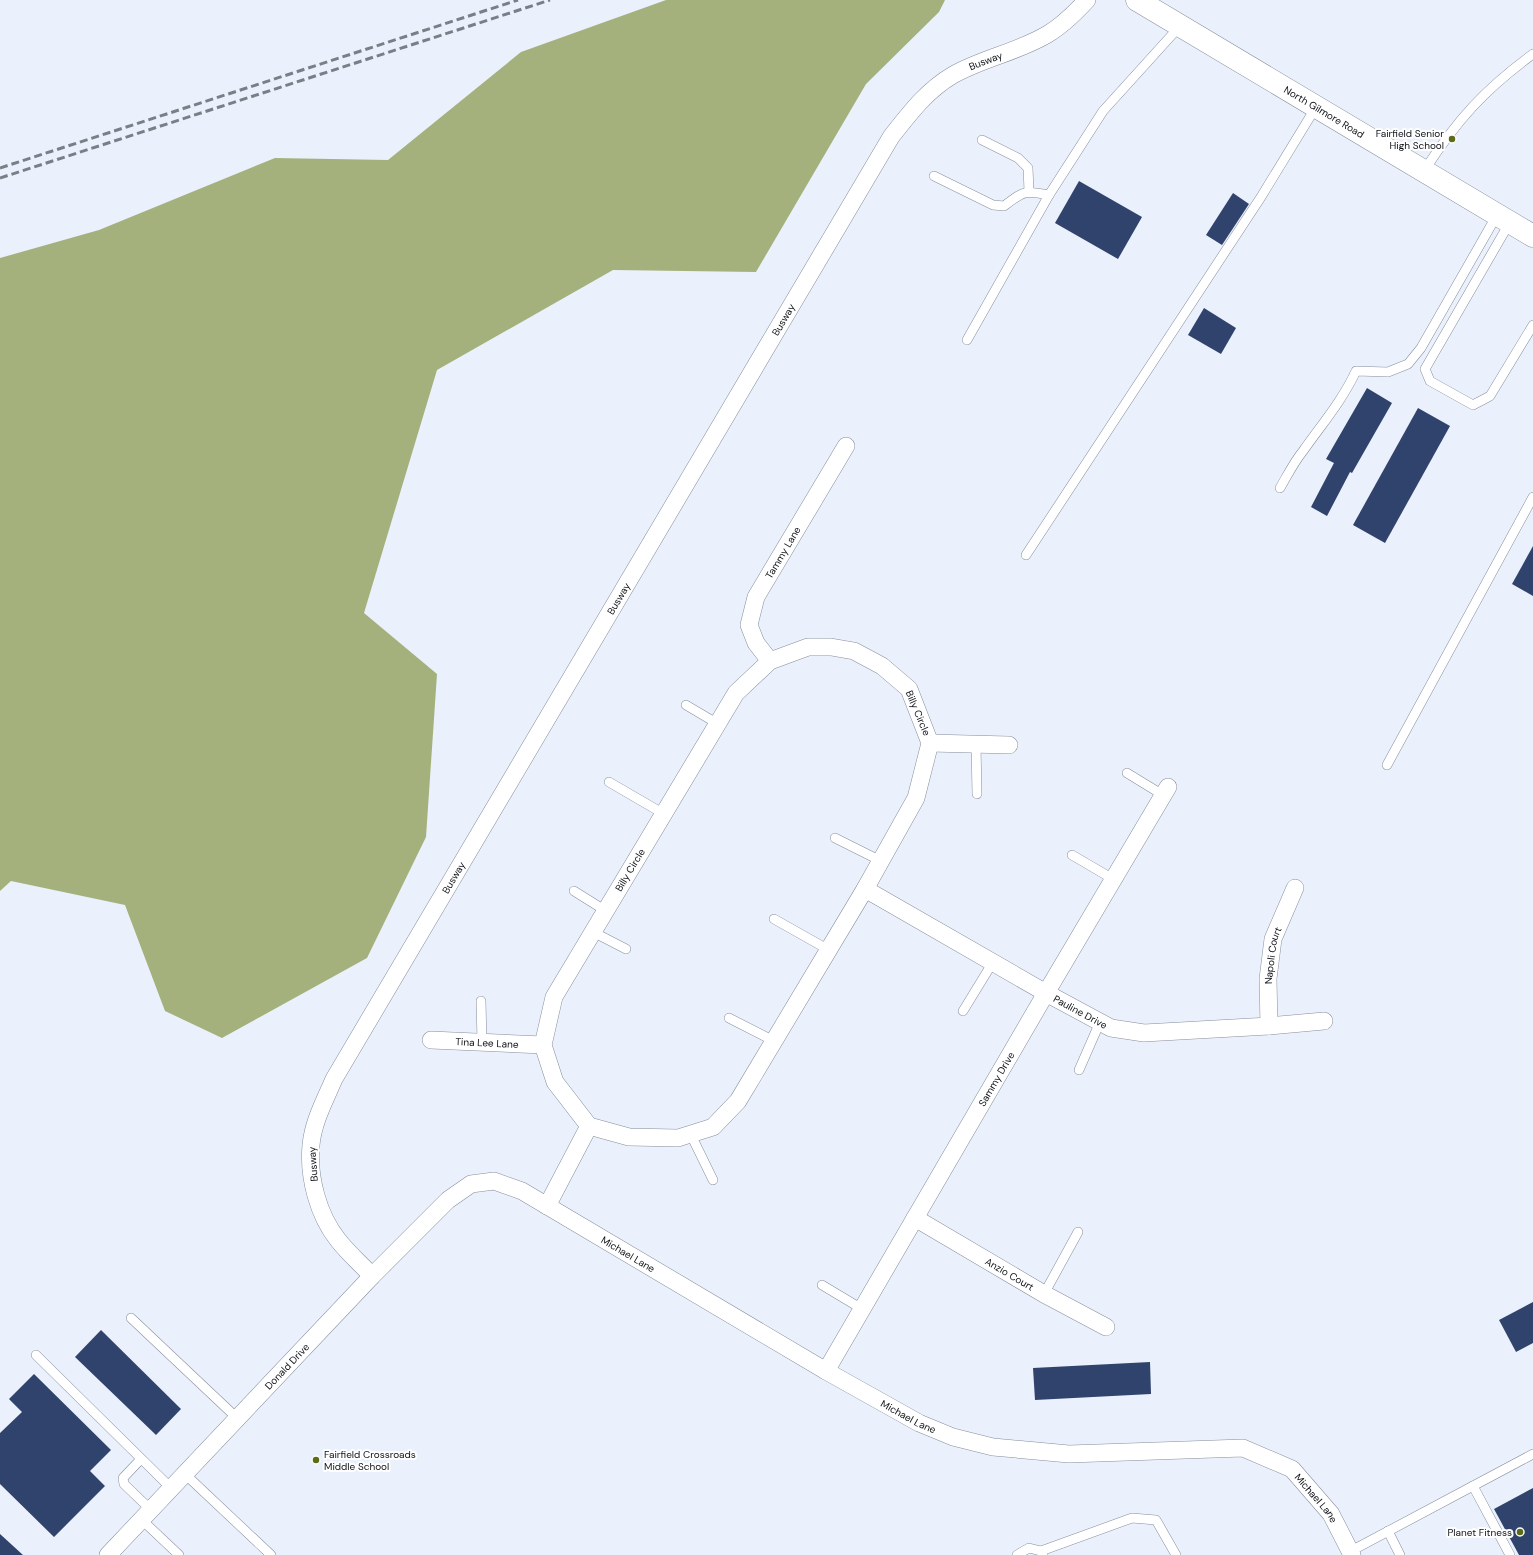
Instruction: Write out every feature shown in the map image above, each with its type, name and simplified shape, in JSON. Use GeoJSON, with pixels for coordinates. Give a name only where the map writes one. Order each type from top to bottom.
{"type":"FeatureCollection","features":[{"type":"Feature","properties":{"kind":"street","name":"Busway"},"geometry":{"type":"LineString","coordinates":[[372,1276],[338,1240],[320,1210],[312,1177],[311,1145],[318,1116],[334,1079],[891,137],[912,109],[930,92],[952,76],[970,66],[1030,44],[1048,34],[1064,22],[1086,0]]}},
{"type":"Feature","properties":{"kind":"street","name":"North Gilmore Road"},"geometry":{"type":"LineString","coordinates":[[1136,0],[1533,236]]}},
{"type":"Feature","properties":{"kind":"street","name":"Tammy Lane"},"geometry":{"type":"LineString","coordinates":[[770,661],[756,643],[750,625],[756,597],[846,446]]}},
{"type":"Feature","properties":{"kind":"street","name":"Billy Circle"},"geometry":{"type":"LineString","coordinates":[[543,1045],[554,997],[736,693],[770,661],[808,647],[831,647],[854,651],[882,666],[909,689],[930,742],[916,798],[866,889],[738,1101],[713,1127],[678,1138],[629,1137],[589,1126]]}},
{"type":"Feature","properties":{"kind":"street"},"geometry":{"type":"LineString","coordinates":[[930,742],[1009,746]]}},
{"type":"Feature","properties":{"kind":"street","name":"Sammy Drive"},"geometry":{"type":"LineString","coordinates":[[826,1371],[1165,791]]}},
{"type":"Feature","properties":{"kind":"street","name":"Napoli Court"},"geometry":{"type":"LineString","coordinates":[[1269,1026],[1268,979],[1273,939],[1295,888]]}},
{"type":"Feature","properties":{"kind":"street","name":"Pauline Drive"},"geometry":{"type":"LineString","coordinates":[[866,889],[1046,993],[1111,1028],[1144,1033],[1269,1026],[1324,1021]]}},
{"type":"Feature","properties":{"kind":"street","name":"Tina Lee Lane"},"geometry":{"type":"LineString","coordinates":[[431,1040],[543,1045]]}},
{"type":"Feature","properties":{"kind":"street"},"geometry":{"type":"LineString","coordinates":[[543,1045],[555,1082],[589,1126],[546,1206]]}},
{"type":"Feature","properties":{"kind":"street","name":"Michael Lane"},"geometry":{"type":"LineString","coordinates":[[471,1184],[494,1181],[522,1191],[826,1371],[919,1423],[953,1437],[993,1447],[1069,1454],[1243,1448],[1292,1469],[1331,1514],[1352,1553]]}},
{"type":"Feature","properties":{"kind":"street","name":"Donald Drive"},"geometry":{"type":"LineString","coordinates":[[108,1555],[372,1276],[448,1200],[471,1184]]}},
{"type":"Feature","properties":{"kind":"street","name":"Anzio Court"},"geometry":{"type":"LineString","coordinates":[[915,1218],[1044,1294],[1106,1327]]}},
{"type":"Feature","properties":{"kind":"lane"},"geometry":{"type":"LineString","coordinates":[[967,340],[1049,195],[1103,111],[1180,26]]}},
{"type":"Feature","properties":{"kind":"lane"},"geometry":{"type":"LineString","coordinates":[[1424,171],[1459,121],[1480,97],[1533,54]]}},
{"type":"Feature","properties":{"kind":"lane"},"geometry":{"type":"LineString","coordinates":[[1026,555],[1262,197],[1316,107]]}},
{"type":"Feature","properties":{"kind":"lane"},"geometry":{"type":"LineString","coordinates":[[982,140],[1018,158],[1028,168],[1029,191]]}},
{"type":"Feature","properties":{"kind":"lane"},"geometry":{"type":"LineString","coordinates":[[934,176],[992,205],[1004,206],[1017,196],[1029,191],[1049,195]]}},
{"type":"Feature","properties":{"kind":"lane"},"geometry":{"type":"LineString","coordinates":[[1504,219],[1425,370],[1430,381],[1473,405],[1479,402],[1490,396],[1533,325]]}},
{"type":"Feature","properties":{"kind":"lane"},"geometry":{"type":"LineString","coordinates":[[1280,488],[1302,451],[1327,420],[1356,371],[1388,372],[1408,364],[1421,348],[1504,219]]}},
{"type":"Feature","properties":{"kind":"lane"},"geometry":{"type":"LineString","coordinates":[[1387,765],[1533,496]]}},
{"type":"Feature","properties":{"kind":"lane"},"geometry":{"type":"LineString","coordinates":[[686,704],[718,724]]}},
{"type":"Feature","properties":{"kind":"lane"},"geometry":{"type":"LineString","coordinates":[[976,744],[977,794]]}},
{"type":"Feature","properties":{"kind":"lane"},"geometry":{"type":"LineString","coordinates":[[1126,773],[1165,791]]}},
{"type":"Feature","properties":{"kind":"lane"},"geometry":{"type":"LineString","coordinates":[[609,782],[664,814]]}},
{"type":"Feature","properties":{"kind":"lane"},"geometry":{"type":"LineString","coordinates":[[835,838],[881,861]]}},
{"type":"Feature","properties":{"kind":"lane"},"geometry":{"type":"LineString","coordinates":[[1072,855],[1113,879]]}},
{"type":"Feature","properties":{"kind":"lane"},"geometry":{"type":"LineString","coordinates":[[574,891],[606,911]]}},
{"type":"Feature","properties":{"kind":"lane"},"geometry":{"type":"LineString","coordinates":[[774,919],[829,950]]}},
{"type":"Feature","properties":{"kind":"lane"},"geometry":{"type":"LineString","coordinates":[[593,932],[626,949]]}},
{"type":"Feature","properties":{"kind":"lane"},"geometry":{"type":"LineString","coordinates":[[963,1011],[993,962]]}},
{"type":"Feature","properties":{"kind":"lane"},"geometry":{"type":"LineString","coordinates":[[482,1001],[482,1042]]}},
{"type":"Feature","properties":{"kind":"lane"},"geometry":{"type":"LineString","coordinates":[[729,1018],[774,1041]]}},
{"type":"Feature","properties":{"kind":"lane"},"geometry":{"type":"LineString","coordinates":[[1079,1070],[1100,1022]]}},
{"type":"Feature","properties":{"kind":"lane"},"geometry":{"type":"LineString","coordinates":[[691,1134],[714,1180]]}},
{"type":"Feature","properties":{"kind":"lane"},"geometry":{"type":"LineString","coordinates":[[1044,1294],[1078,1232]]}},
{"type":"Feature","properties":{"kind":"lane"},"geometry":{"type":"LineString","coordinates":[[822,1285],[862,1309]]}},
{"type":"Feature","properties":{"kind":"lane"},"geometry":{"type":"LineString","coordinates":[[131,1318],[238,1419]]}},
{"type":"Feature","properties":{"kind":"lane"},"geometry":{"type":"LineString","coordinates":[[36,1356],[171,1488]]}},
{"type":"Feature","properties":{"kind":"lane"},"geometry":{"type":"LineString","coordinates":[[1352,1553],[1388,1531],[1533,1454]]}},
{"type":"Feature","properties":{"kind":"lane"},"geometry":{"type":"LineString","coordinates":[[141,1459],[123,1478],[124,1484],[146,1515],[179,1555]]}},
{"type":"Feature","properties":{"kind":"lane"},"geometry":{"type":"LineString","coordinates":[[185,1474],[271,1555]]}},
{"type":"Feature","properties":{"kind":"lane"},"geometry":{"type":"LineString","coordinates":[[1473,1486],[1510,1555]]}},
{"type":"Feature","properties":{"kind":"lane"},"geometry":{"type":"LineString","coordinates":[[1017,1555],[1029,1548],[1042,1553],[1132,1518],[1156,1520],[1176,1555]]}},
{"type":"Feature","properties":{"kind":"lane"},"geometry":{"type":"LineString","coordinates":[[1388,1531],[1400,1555]]}},
{"type":"Feature","properties":{"kind":"green space"},"geometry":{"type":"Polygon","coordinates":[[[666,0],[945,0],[939,12],[866,84],[756,272],[613,270],[437,370],[364,613],[437,674],[426,837],[367,958],[222,1038],[165,1011],[125,905],[11,881],[0,891],[0,258],[99,230],[275,158],[388,160],[521,52],[666,0]]]}},
{"type":"Feature","properties":{"kind":"building"},"geometry":{"type":"Polygon","coordinates":[[[1079,181],[1142,217],[1118,259],[1055,223],[1079,181]]]}},
{"type":"Feature","properties":{"kind":"building"},"geometry":{"type":"Polygon","coordinates":[[[1233,193],[1249,204],[1222,245],[1206,235],[1233,193]]]}},
{"type":"Feature","properties":{"kind":"building"},"geometry":{"type":"Polygon","coordinates":[[[1204,308],[1236,328],[1221,354],[1188,335],[1204,308]]]}},
{"type":"Feature","properties":{"kind":"building"},"geometry":{"type":"Polygon","coordinates":[[[1367,388],[1392,403],[1352,473],[1350,472],[1327,516],[1311,507],[1334,463],[1326,459],[1367,388]]]}},
{"type":"Feature","properties":{"kind":"building"},"geometry":{"type":"Polygon","coordinates":[[[1418,408],[1450,426],[1385,543],[1353,525],[1418,408]]]}},
{"type":"Feature","properties":{"kind":"building"},"geometry":{"type":"Polygon","coordinates":[[[1533,546],[1533,596],[1512,584],[1533,546]]]}},
{"type":"Feature","properties":{"kind":"building"},"geometry":{"type":"Polygon","coordinates":[[[1533,1302],[1533,1343],[1516,1352],[1499,1320],[1533,1302]]]}},
{"type":"Feature","properties":{"kind":"building"},"geometry":{"type":"Polygon","coordinates":[[[101,1330],[181,1409],[156,1435],[75,1357],[101,1330]]]}},
{"type":"Feature","properties":{"kind":"building"},"geometry":{"type":"Polygon","coordinates":[[[1150,1362],[1151,1394],[1035,1400],[1033,1368],[1150,1362]]]}},
{"type":"Feature","properties":{"kind":"building"},"geometry":{"type":"Polygon","coordinates":[[[34,1374],[111,1450],[90,1471],[105,1486],[54,1537],[0,1484],[0,1433],[22,1412],[9,1399],[34,1374]]]}},
{"type":"Feature","properties":{"kind":"building","name":"Planet Fitness"},"geometry":{"type":"Polygon","coordinates":[[[1533,1488],[1533,1555],[1519,1555],[1494,1509],[1533,1488]]]}},
{"type":"Feature","properties":{"kind":"building"},"geometry":{"type":"Polygon","coordinates":[[[0,1534],[23,1555],[0,1555],[0,1534]]]}},
{"type":"Feature","properties":{"kind":"railway"},"geometry":{"type":"LineString","coordinates":[[0,168],[518,0]]}},
{"type":"Feature","properties":{"kind":"railway"},"geometry":{"type":"LineString","coordinates":[[0,178],[550,0]]}},
{"type":"Feature","properties":{"kind":"place","name":"Fairfield Senior High School"},"geometry":{"type":"Point","coordinates":[1452,139]}},
{"type":"Feature","properties":{"kind":"place","name":"Fairfield Crossroads Middle School"},"geometry":{"type":"Point","coordinates":[316,1460]}},
{"type":"Feature","properties":{"kind":"place","name":"Planet Fitness"},"geometry":{"type":"Point","coordinates":[1520,1532]}}]}
